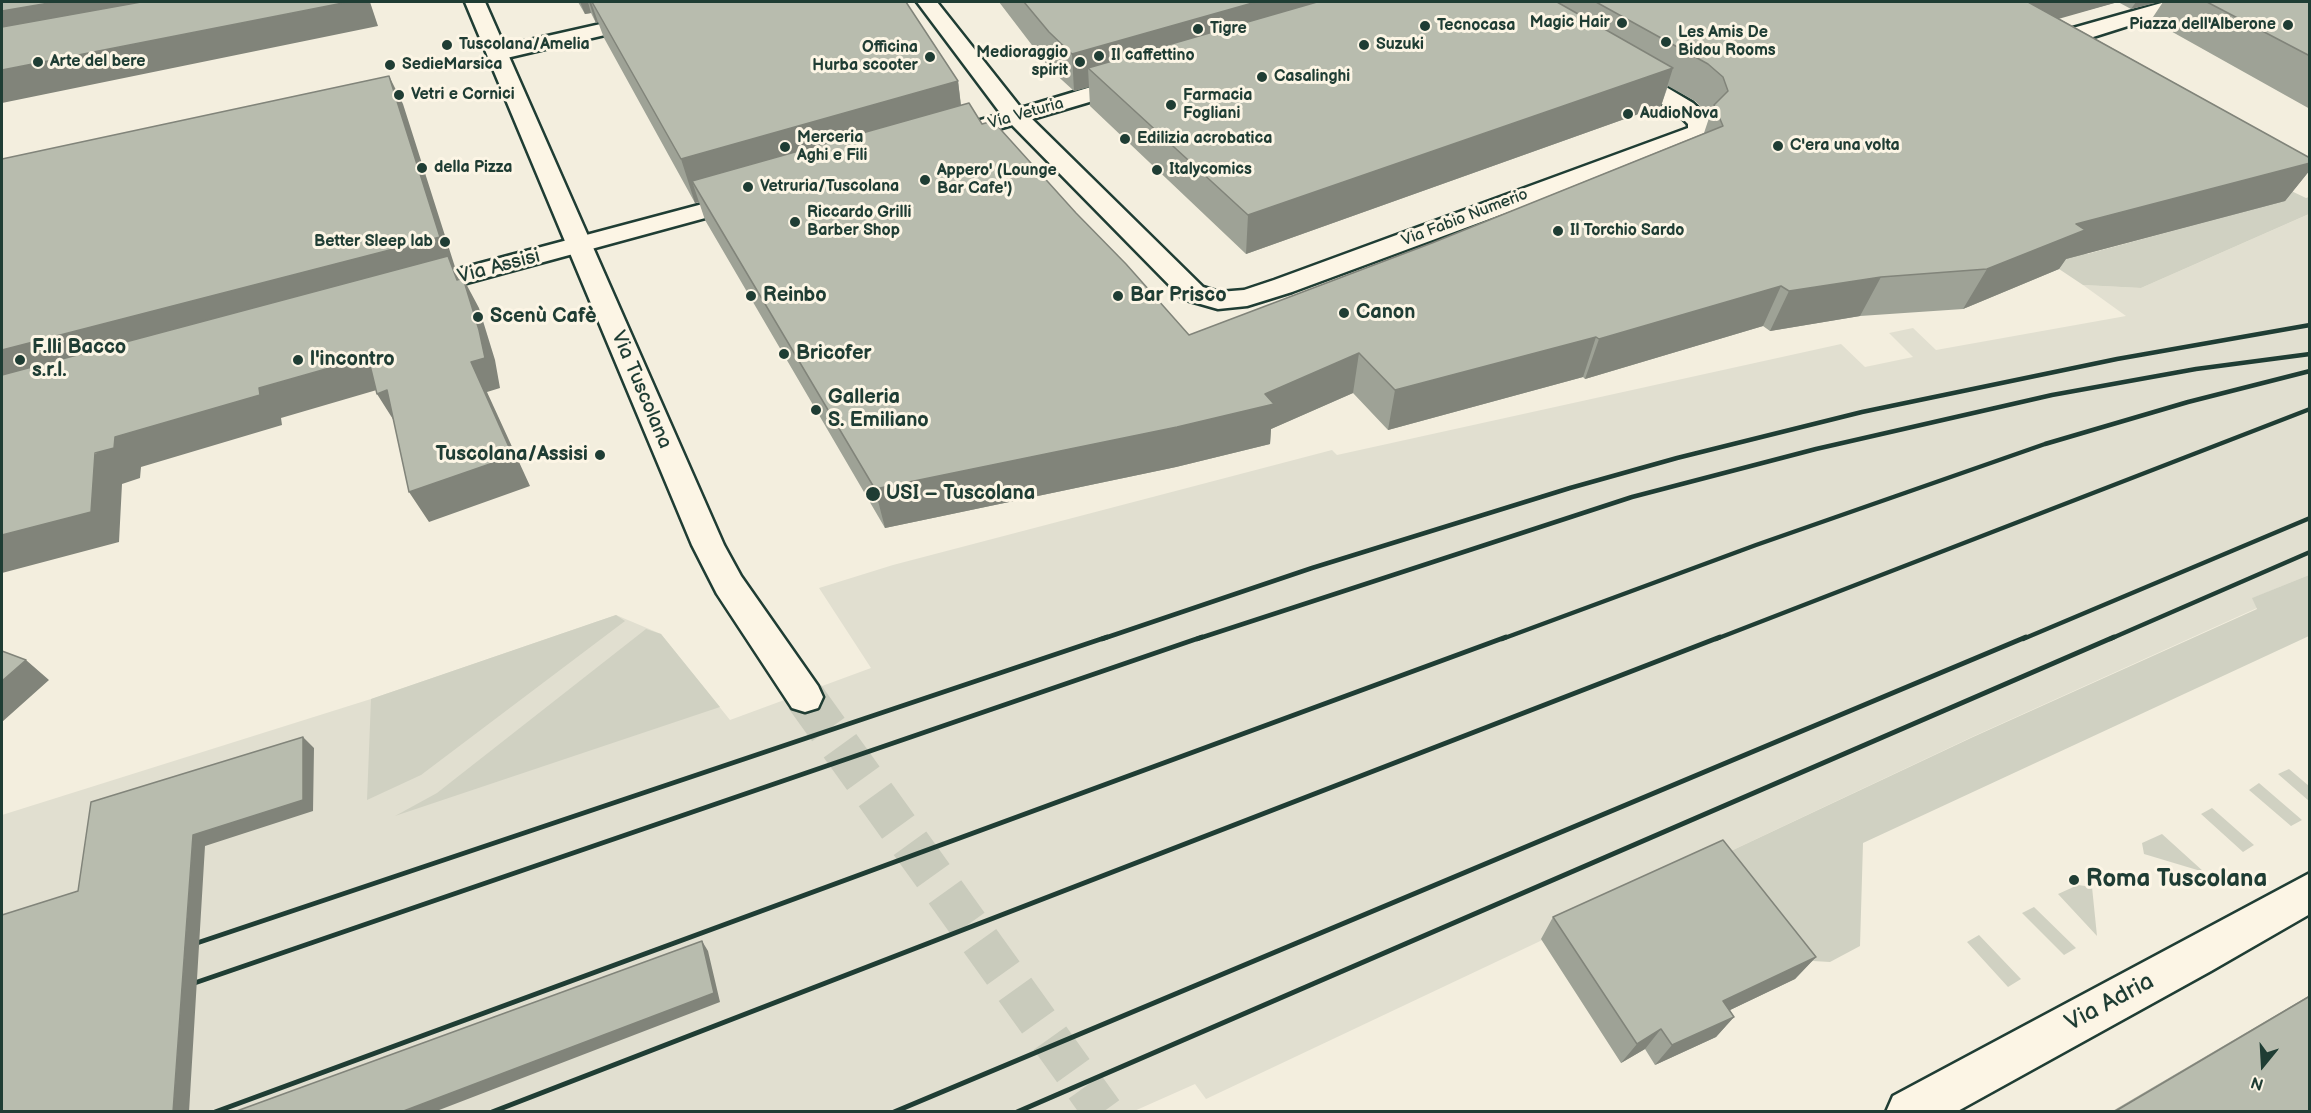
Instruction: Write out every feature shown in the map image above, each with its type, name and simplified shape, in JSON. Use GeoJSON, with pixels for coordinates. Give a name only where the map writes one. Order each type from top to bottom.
{"type":"FeatureCollection","features":[{"type":"Feature","properties":{"kind":"street","name":"Via Tuscolana"},"geometry":{"type":"LineString","coordinates":[[475,2],[708,545],[729,585],[805,697]]}},
{"type":"Feature","properties":{"kind":"street"},"geometry":{"type":"LineString","coordinates":[[498,54],[722,2]]}},
{"type":"Feature","properties":{"kind":"street","name":"Via Fabio Numerio"},"geometry":{"type":"LineString","coordinates":[[927,2],[1001,101],[1193,293],[1208,299],[1236,300],[1284,286],[1610,164],[1695,135],[1701,126],[1696,117],[1605,60]]}},
{"type":"Feature","properties":{"kind":"street"},"geometry":{"type":"LineString","coordinates":[[2073,61],[2042,44],[2184,2]]}},
{"type":"Feature","properties":{"kind":"street","name":"Via Veturia"},"geometry":{"type":"LineString","coordinates":[[934,141],[1158,74]]}},
{"type":"Feature","properties":{"kind":"street"},"geometry":{"type":"LineString","coordinates":[[579,246],[766,193]]}},
{"type":"Feature","properties":{"kind":"street","name":"Via Assisi"},"geometry":{"type":"LineString","coordinates":[[388,296],[579,246]]}},
{"type":"Feature","properties":{"kind":"street","name":"Via Adria"},"geometry":{"type":"LineString","coordinates":[[1909,1112],[2196,957],[2310,892]]}},
{"type":"Feature","properties":{"kind":"shaded area"},"geometry":{"type":"Polygon","coordinates":[[[1840,123],[2087,254],[2283,201],[2283,187],[2306,198],[2309,197],[2309,214],[2141,288],[2083,285],[1840,123]]]}},
{"type":"Feature","properties":{"kind":"shaded area"},"geometry":{"type":"Polygon","coordinates":[[[2309,214],[2309,575],[2253,598],[2257,608],[1972,737],[1206,1099],[1195,1084],[1132,1112],[2,1111],[2,815],[371,699],[616,615],[661,634],[730,720],[871,668],[819,588],[893,565],[1332,450],[1337,455],[1841,344],[1865,367],[1913,357],[1889,333],[1913,328],[1936,350],[2126,316],[2083,285],[2141,288],[2309,214]]]}},
{"type":"Feature","properties":{"kind":"shaded area"},"geometry":{"type":"Polygon","coordinates":[[[2309,575],[2309,636],[1863,843],[1860,946],[1830,962],[1813,961],[1806,964],[1716,858],[1973,737],[2257,609],[2252,598],[2309,575]]]}},
{"type":"Feature","properties":{"kind":"shaded area"},"geometry":{"type":"Polygon","coordinates":[[[616,615],[625,621],[421,775],[367,800],[371,699],[616,615]]]}},
{"type":"Feature","properties":{"kind":"shaded area"},"geometry":{"type":"Polygon","coordinates":[[[646,629],[661,634],[720,707],[395,816],[437,793],[646,629]]]}},
{"type":"Feature","properties":{"kind":"shaded area"},"geometry":{"type":"Polygon","coordinates":[[[2289,769],[2309,786],[2309,801],[2278,774],[2289,769]]]}},
{"type":"Feature","properties":{"kind":"shaded area"},"geometry":{"type":"Polygon","coordinates":[[[2259,783],[2302,820],[2291,826],[2249,790],[2259,783]]]}},
{"type":"Feature","properties":{"kind":"shaded area"},"geometry":{"type":"Polygon","coordinates":[[[2212,808],[2254,845],[2243,852],[2201,814],[2212,808]]]}},
{"type":"Feature","properties":{"kind":"shaded area"},"geometry":{"type":"Polygon","coordinates":[[[2162,834],[2204,872],[2144,854],[2142,843],[2162,834]]]}},
{"type":"Feature","properties":{"kind":"shaded area"},"geometry":{"type":"Polygon","coordinates":[[[2078,885],[2092,887],[2097,936],[2058,894],[2078,885]]]}},
{"type":"Feature","properties":{"kind":"shaded area"},"geometry":{"type":"Polygon","coordinates":[[[2034,907],[2076,948],[2064,955],[2022,913],[2034,907]]]}},
{"type":"Feature","properties":{"kind":"shaded area"},"geometry":{"type":"Polygon","coordinates":[[[1979,935],[2021,979],[2008,987],[1967,942],[1979,935]]]}},
{"type":"Feature","properties":{"kind":"building"},"geometry":{"type":"Polygon","coordinates":[[[2,2],[55,2],[2,11],[2,2]]]}},
{"type":"Feature","properties":{"kind":"building"},"geometry":{"type":"Polygon","coordinates":[[[141,2],[348,2],[2,70],[2,27],[141,2]]]}},
{"type":"Feature","properties":{"kind":"building"},"geometry":{"type":"Polygon","coordinates":[[[592,2],[906,2],[958,81],[681,159],[592,2]]]}},
{"type":"Feature","properties":{"kind":"building"},"geometry":{"type":"Polygon","coordinates":[[[1024,2],[1256,2],[1072,54],[1049,32],[1024,2]]]}},
{"type":"Feature","properties":{"kind":"building"},"geometry":{"type":"Polygon","coordinates":[[[1317,2],[1557,2],[1673,68],[1248,215],[1088,68],[1317,2]]]}},
{"type":"Feature","properties":{"kind":"building"},"geometry":{"type":"Polygon","coordinates":[[[1596,2],[2028,2],[2310,158],[2310,163],[2076,224],[2085,230],[1987,269],[1881,277],[1789,291],[1781,286],[1599,339],[1596,337],[1395,390],[1359,353],[1265,394],[1274,404],[1177,427],[875,489],[692,181],[969,103],[982,124],[993,121],[1189,335],[1432,243],[1723,126],[1714,105],[1728,91],[1723,77],[1708,64],[1596,2]]]}},
{"type":"Feature","properties":{"kind":"building","name":"Piazza dell'Alberone"},"geometry":{"type":"Polygon","coordinates":[[[2207,2],[2310,2],[2310,56],[2207,2]]]}},
{"type":"Feature","properties":{"kind":"building"},"geometry":{"type":"Polygon","coordinates":[[[389,76],[440,237],[2,350],[2,159],[389,76]]]}},
{"type":"Feature","properties":{"kind":"building"},"geometry":{"type":"Polygon","coordinates":[[[448,256],[457,280],[463,278],[479,330],[485,358],[471,362],[513,456],[409,492],[387,390],[377,394],[368,357],[259,388],[260,395],[115,437],[114,448],[95,453],[91,512],[2,535],[2,375],[448,256]]]}},
{"type":"Feature","properties":{"kind":"building"},"geometry":{"type":"Polygon","coordinates":[[[2,651],[26,660],[2,681],[2,651]]]}},
{"type":"Feature","properties":{"kind":"building"},"geometry":{"type":"Polygon","coordinates":[[[303,737],[303,800],[193,835],[173,1112],[2,1112],[2,915],[78,891],[91,802],[303,737]]]}},
{"type":"Feature","properties":{"kind":"building"},"geometry":{"type":"Polygon","coordinates":[[[1723,840],[1816,957],[1723,1001],[1734,1017],[1672,1045],[1661,1029],[1637,1044],[1553,917],[1723,840]]]}},
{"type":"Feature","properties":{"kind":"building"},"geometry":{"type":"Polygon","coordinates":[[[702,941],[714,993],[401,1112],[234,1112],[702,941]]]}},
{"type":"Feature","properties":{"kind":"building"},"geometry":{"type":"Polygon","coordinates":[[[2310,996],[2310,1112],[2114,1112],[2310,996]]]}},
{"type":"Feature","properties":{"kind":"tunnel"},"geometry":{"type":"LineString","coordinates":[[805,697],[1103,1112]]}},
{"type":"Feature","properties":{"kind":"railway"},"geometry":{"type":"LineString","coordinates":[[1102,639],[1312,568],[1570,488],[1677,458],[1862,412],[2117,359],[2310,325]]}},
{"type":"Feature","properties":{"kind":"railway"},"geometry":{"type":"LineString","coordinates":[[1197,639],[1632,497],[1816,449],[2052,395],[2196,369],[2310,354]]}},
{"type":"Feature","properties":{"kind":"railway"},"geometry":{"type":"LineString","coordinates":[[1502,639],[1756,545],[2045,444],[2188,402],[2310,371]]}},
{"type":"Feature","properties":{"kind":"railway"},"geometry":{"type":"LineString","coordinates":[[1716,639],[2310,409]]}},
{"type":"Feature","properties":{"kind":"railway"},"geometry":{"type":"LineString","coordinates":[[2023,639],[2310,518]]}},
{"type":"Feature","properties":{"kind":"railway"},"geometry":{"type":"LineString","coordinates":[[2110,639],[2310,552]]}},
{"type":"Feature","properties":{"kind":"railway"},"geometry":{"type":"LineString","coordinates":[[185,947],[1107,637]]}},
{"type":"Feature","properties":{"kind":"railway"},"geometry":{"type":"LineString","coordinates":[[180,988],[1202,637]]}},
{"type":"Feature","properties":{"kind":"railway"},"geometry":{"type":"LineString","coordinates":[[215,1112],[1506,637]]}},
{"type":"Feature","properties":{"kind":"railway"},"geometry":{"type":"LineString","coordinates":[[492,1112],[1720,637]]}},
{"type":"Feature","properties":{"kind":"railway"},"geometry":{"type":"LineString","coordinates":[[894,1112],[2026,637]]}},
{"type":"Feature","properties":{"kind":"railway"},"geometry":{"type":"LineString","coordinates":[[1017,1112],[2114,637]]}},
{"type":"Feature","properties":{"kind":"place","name":"Magic Hair"},"geometry":{"type":"Point","coordinates":[1622,23]}},
{"type":"Feature","properties":{"kind":"place","name":"Piazza dell'Alberone"},"geometry":{"type":"Point","coordinates":[2288,25]}},
{"type":"Feature","properties":{"kind":"place","name":"Tecnocasa"},"geometry":{"type":"Point","coordinates":[1425,26]}},
{"type":"Feature","properties":{"kind":"place","name":"Tigre"},"geometry":{"type":"Point","coordinates":[1198,29]}},
{"type":"Feature","properties":{"kind":"place","name":"Les Amis De Bidou Rooms"},"geometry":{"type":"Point","coordinates":[1666,42]}},
{"type":"Feature","properties":{"kind":"place","name":"Tuscolana/Amelia"},"geometry":{"type":"Point","coordinates":[447,45]}},
{"type":"Feature","properties":{"kind":"place","name":"Suzuki"},"geometry":{"type":"Point","coordinates":[1364,45]}},
{"type":"Feature","properties":{"kind":"place","name":"Il caffettino"},"geometry":{"type":"Point","coordinates":[1099,56]}},
{"type":"Feature","properties":{"kind":"place","name":"Officina Hurba scooter"},"geometry":{"type":"Point","coordinates":[930,57]}},
{"type":"Feature","properties":{"kind":"place","name":"Arte del bere"},"geometry":{"type":"Point","coordinates":[38,62]}},
{"type":"Feature","properties":{"kind":"place","name":"Medioraggio spirit"},"geometry":{"type":"Point","coordinates":[1080,62]}},
{"type":"Feature","properties":{"kind":"place","name":"SedieMarsica"},"geometry":{"type":"Point","coordinates":[390,65]}},
{"type":"Feature","properties":{"kind":"place","name":"Casalinghi"},"geometry":{"type":"Point","coordinates":[1262,77]}},
{"type":"Feature","properties":{"kind":"place","name":"Vetri e Cornici"},"geometry":{"type":"Point","coordinates":[399,95]}},
{"type":"Feature","properties":{"kind":"place","name":"Farmacia Fogliani"},"geometry":{"type":"Point","coordinates":[1171,105]}},
{"type":"Feature","properties":{"kind":"place","name":"AudioNova"},"geometry":{"type":"Point","coordinates":[1628,114]}},
{"type":"Feature","properties":{"kind":"place","name":"Edilizia acrobatica"},"geometry":{"type":"Point","coordinates":[1125,139]}},
{"type":"Feature","properties":{"kind":"place","name":"C'era una volta"},"geometry":{"type":"Point","coordinates":[1778,146]}},
{"type":"Feature","properties":{"kind":"place","name":"Merceria Aghi e Fili"},"geometry":{"type":"Point","coordinates":[785,147]}},
{"type":"Feature","properties":{"kind":"place","name":"della Pizza"},"geometry":{"type":"Point","coordinates":[422,168]}},
{"type":"Feature","properties":{"kind":"place","name":"Italycomics"},"geometry":{"type":"Point","coordinates":[1157,170]}},
{"type":"Feature","properties":{"kind":"place","name":"Appero' (Lounge Bar Cafe')"},"geometry":{"type":"Point","coordinates":[925,180]}},
{"type":"Feature","properties":{"kind":"place","name":"Vetruria/Tuscolana"},"geometry":{"type":"Point","coordinates":[748,187]}},
{"type":"Feature","properties":{"kind":"place","name":"Riccardo Grilli Barber Shop"},"geometry":{"type":"Point","coordinates":[795,222]}},
{"type":"Feature","properties":{"kind":"place","name":"Il Torchio Sardo"},"geometry":{"type":"Point","coordinates":[1558,231]}},
{"type":"Feature","properties":{"kind":"place","name":"Better Sleep lab"},"geometry":{"type":"Point","coordinates":[445,242]}},
{"type":"Feature","properties":{"kind":"place","name":"Reinbo"},"geometry":{"type":"Point","coordinates":[751,296]}},
{"type":"Feature","properties":{"kind":"place","name":"Bar Prisco"},"geometry":{"type":"Point","coordinates":[1118,296]}},
{"type":"Feature","properties":{"kind":"place","name":"Canon"},"geometry":{"type":"Point","coordinates":[1344,313]}},
{"type":"Feature","properties":{"kind":"place","name":"Scenù Cafè"},"geometry":{"type":"Point","coordinates":[478,317]}},
{"type":"Feature","properties":{"kind":"place","name":"Bricofer"},"geometry":{"type":"Point","coordinates":[784,354]}},
{"type":"Feature","properties":{"kind":"place","name":"F.lli Bacco s.r.l."},"geometry":{"type":"Point","coordinates":[20,360]}},
{"type":"Feature","properties":{"kind":"place","name":"l'incontro"},"geometry":{"type":"Point","coordinates":[298,360]}},
{"type":"Feature","properties":{"kind":"place","name":"Galleria S. Emiliano"},"geometry":{"type":"Point","coordinates":[816,410]}},
{"type":"Feature","properties":{"kind":"place","name":"Tuscolana/Assisi"},"geometry":{"type":"Point","coordinates":[600,455]}},
{"type":"Feature","properties":{"kind":"place","name":"USI – Tuscolana"},"geometry":{"type":"Point","coordinates":[873,494]}},
{"type":"Feature","properties":{"kind":"place","name":"Roma Tuscolana"},"geometry":{"type":"Point","coordinates":[2074,880]}}]}
